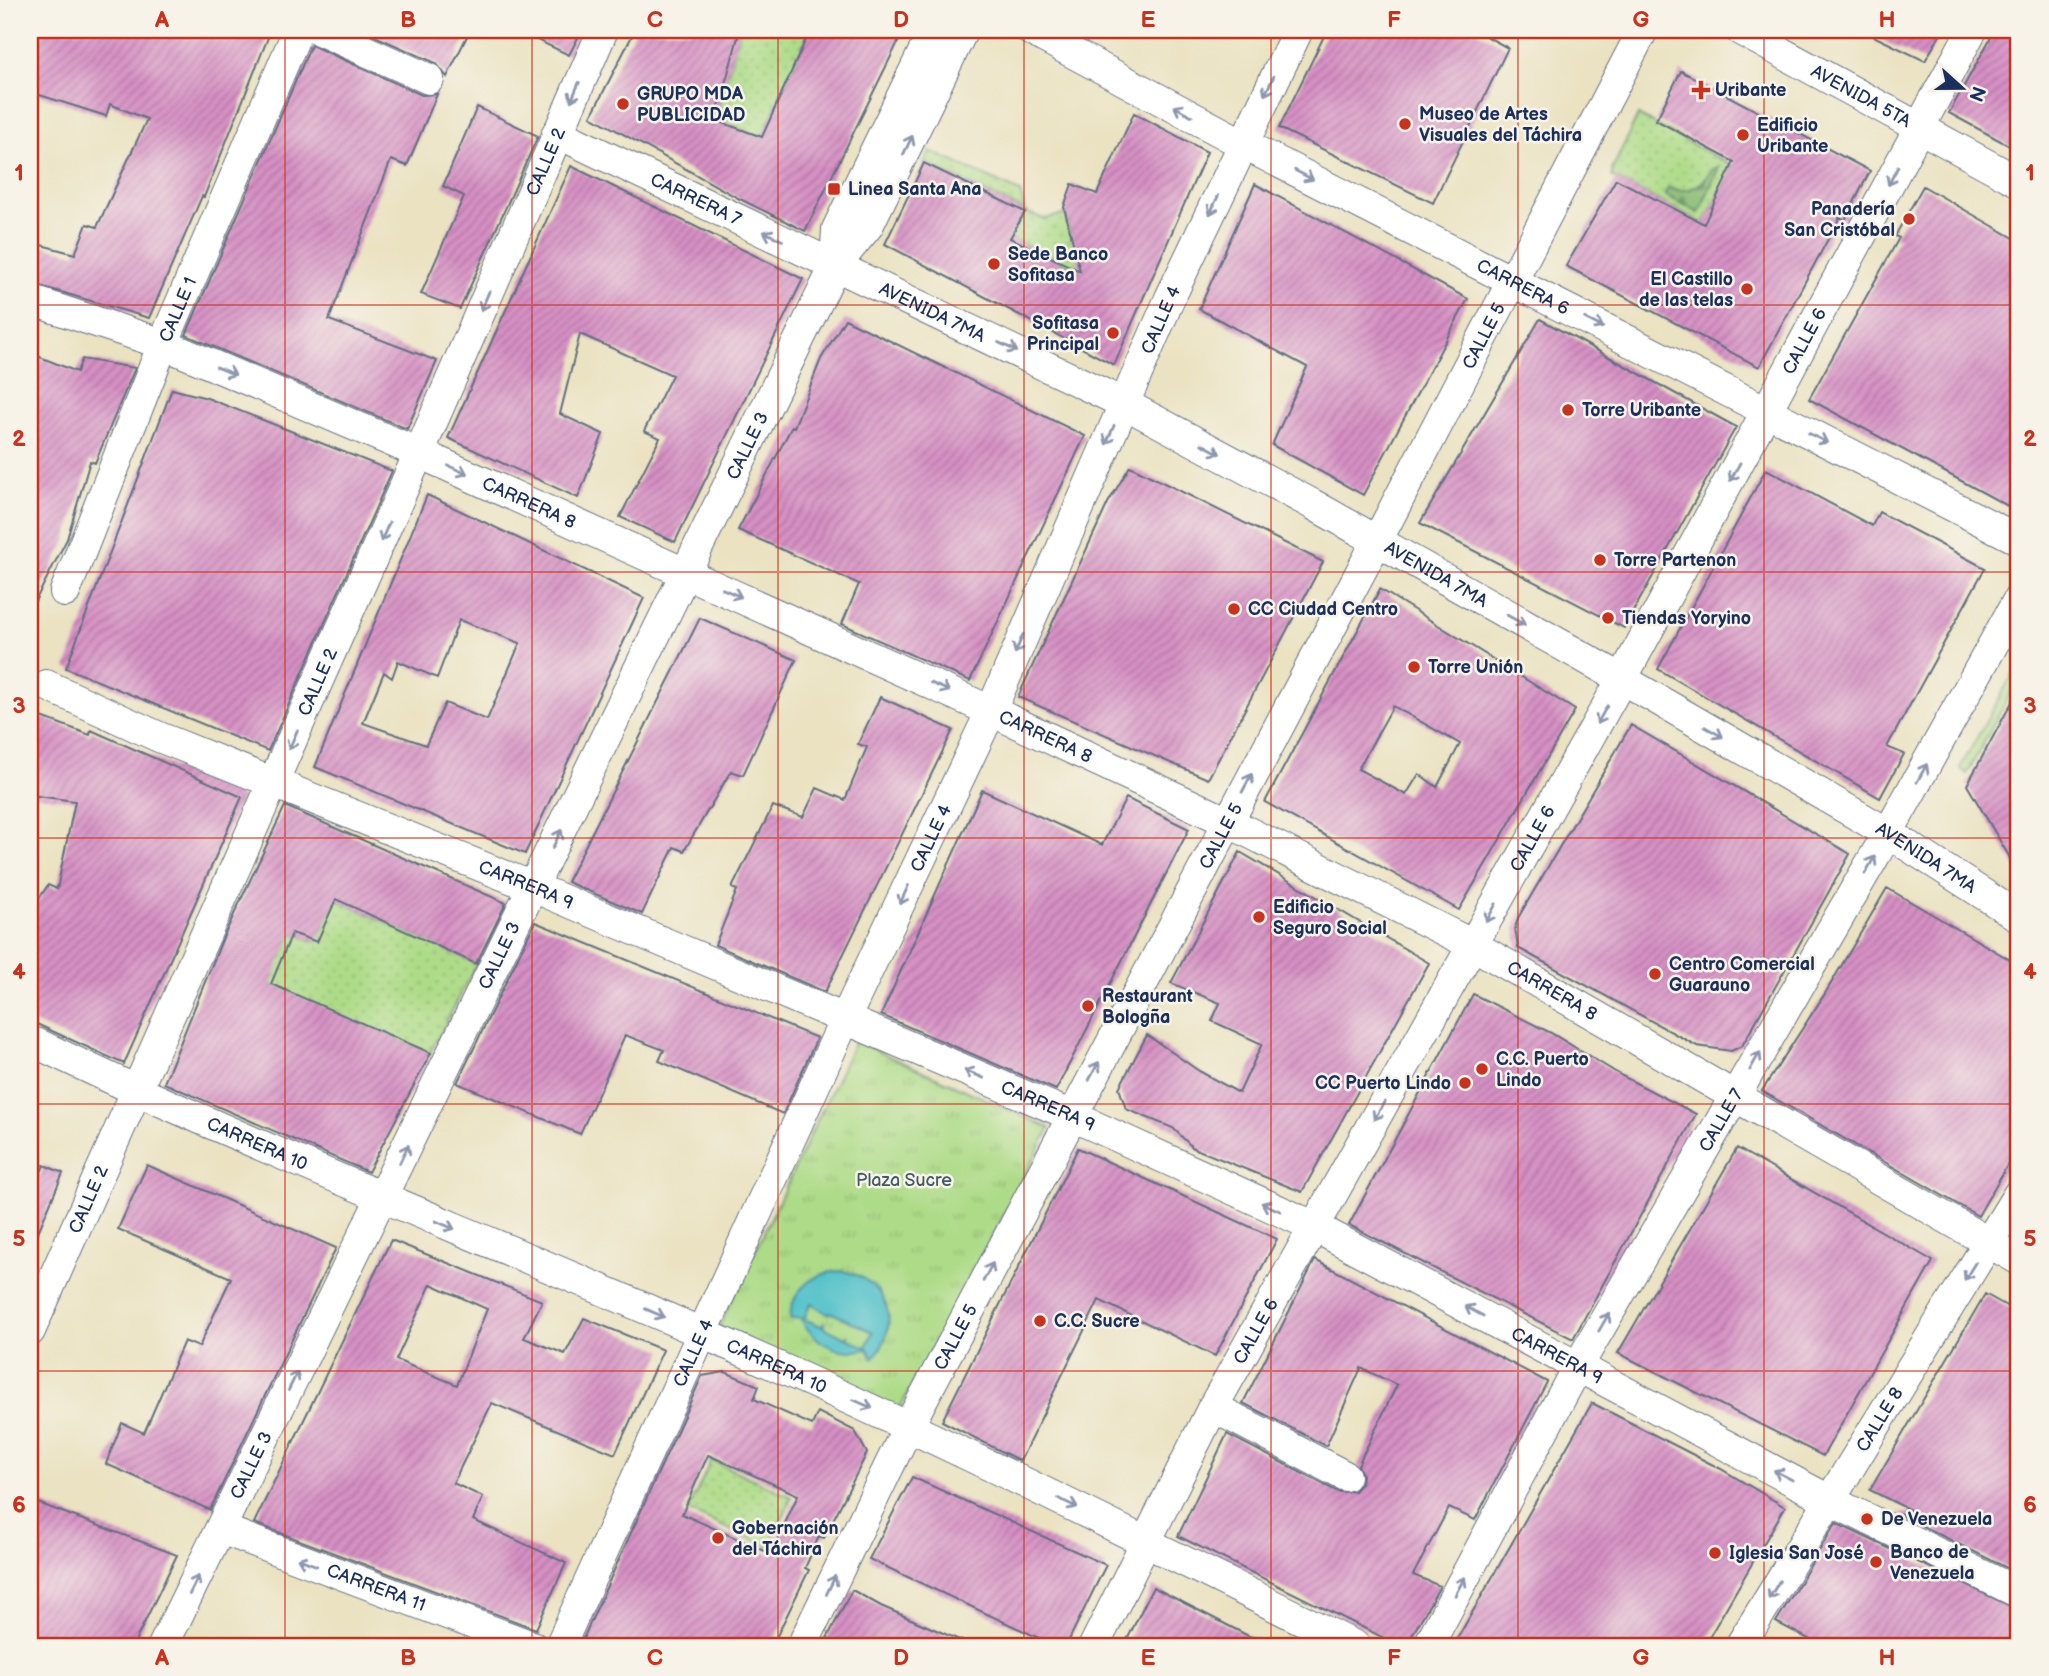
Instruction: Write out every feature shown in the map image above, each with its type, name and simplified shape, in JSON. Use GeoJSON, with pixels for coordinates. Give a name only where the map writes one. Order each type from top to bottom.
{"type":"FeatureCollection","features":[{"type":"Feature","properties":{"kind":"street","name":"CALLE 1"},"geometry":{"type":"LineString","coordinates":[[65,592],[163,344],[298,30]]}},
{"type":"Feature","properties":{"kind":"street"},"geometry":{"type":"LineString","coordinates":[[319,30],[429,79]]}},
{"type":"Feature","properties":{"kind":"street","name":"CALLE 2"},"geometry":{"type":"LineString","coordinates":[[30,1331],[419,453],[603,30]]}},
{"type":"Feature","properties":{"kind":"street","name":"CALLE 3"},"geometry":{"type":"LineString","coordinates":[[835,265],[837,229],[934,30]]}},
{"type":"Feature","properties":{"kind":"street","name":"CALLE 3"},"geometry":{"type":"LineString","coordinates":[[163,1646],[688,573],[835,265],[868,226],[964,30]]}},
{"type":"Feature","properties":{"kind":"street","name":"CARRERA 6"},"geometry":{"type":"LineString","coordinates":[[1030,30],[1243,144],[2019,540]]}},
{"type":"Feature","properties":{"kind":"street","name":"CALLE 4"},"geometry":{"type":"LineString","coordinates":[[560,1646],[845,1019],[991,711],[1124,403],[1163,295],[1243,144],[1298,30]]}},
{"type":"Feature","properties":{"kind":"street","name":"CALLE 5"},"geometry":{"type":"LineString","coordinates":[[802,1646],[909,1425],[1070,1115],[1377,541],[1643,30]]}},
{"type":"Feature","properties":{"kind":"street","name":"AVENIDA 5TA"},"geometry":{"type":"LineString","coordinates":[[1740,30],[2019,181]]}},
{"type":"Feature","properties":{"kind":"street","name":"CALLE 6"},"geometry":{"type":"LineString","coordinates":[[1094,1646],[1213,1407],[1622,679],[1972,30]]}},
{"type":"Feature","properties":{"kind":"street","name":"CARRERA 7"},"geometry":{"type":"LineString","coordinates":[[557,133],[835,265]]}},
{"type":"Feature","properties":{"kind":"street","name":"AVENIDA 7MA"},"geometry":{"type":"LineString","coordinates":[[835,265],[1124,403],[1377,541],[1888,833],[2019,917]]}},
{"type":"Feature","properties":{"kind":"street","name":"CARRERA 8"},"geometry":{"type":"LineString","coordinates":[[30,300],[163,344],[419,453],[991,711],[1226,821],[1474,945],[2019,1260]]}},
{"type":"Feature","properties":{"kind":"street","name":"CALLE 7"},"geometry":{"type":"LineString","coordinates":[[1428,1646],[1578,1366],[1888,833],[2019,598]]}},
{"type":"Feature","properties":{"kind":"street","name":"CARRERA 9"},"geometry":{"type":"LineString","coordinates":[[46,685],[159,737],[533,887],[1070,1115],[1313,1226],[1829,1500],[2019,1593]]}},
{"type":"Feature","properties":{"kind":"street","name":"CARRERA 10"},"geometry":{"type":"LineString","coordinates":[[36,1043],[135,1091],[702,1333],[909,1425],[1354,1646]]}},
{"type":"Feature","properties":{"kind":"street","name":"CALLE 8"},"geometry":{"type":"LineString","coordinates":[[1740,1646],[2019,1193]]}},
{"type":"Feature","properties":{"kind":"street"},"geometry":{"type":"LineString","coordinates":[[1213,1407],[1345,1476]]}},
{"type":"Feature","properties":{"kind":"street","name":"CARRERA 11"},"geometry":{"type":"LineString","coordinates":[[221,1530],[532,1646]]}},
{"type":"Feature","properties":{"kind":"green space"},"geometry":{"type":"Polygon","coordinates":[[[740,30],[810,30],[762,137],[715,120],[740,30]]]}},
{"type":"Feature","properties":{"kind":"green space"},"geometry":{"type":"Polygon","coordinates":[[[1638,115],[1733,166],[1704,224],[1612,177],[1612,170],[1638,115]]]}},
{"type":"Feature","properties":{"kind":"green space"},"geometry":{"type":"Polygon","coordinates":[[[930,151],[1020,192],[1025,211],[924,163],[930,151]]]}},
{"type":"Feature","properties":{"kind":"green space"},"geometry":{"type":"Polygon","coordinates":[[[1719,167],[1699,213],[1665,195],[1668,188],[1694,188],[1712,169],[1719,167]]]}},
{"type":"Feature","properties":{"kind":"green space"},"geometry":{"type":"Polygon","coordinates":[[[1025,211],[1044,219],[1065,214],[1071,235],[1109,284],[1010,238],[1025,211]]]}},
{"type":"Feature","properties":{"kind":"green space"},"geometry":{"type":"Polygon","coordinates":[[[2019,663],[2019,677],[1967,774],[1960,768],[2019,663]]]}},
{"type":"Feature","properties":{"kind":"green space"},"geometry":{"type":"Polygon","coordinates":[[[336,899],[477,964],[430,1053],[320,1007],[215,958],[282,957],[292,933],[316,942],[336,899]]]}},
{"type":"Feature","properties":{"kind":"green space","name":"Plaza Sucre"},"geometry":{"type":"Polygon","coordinates":[[[855,1041],[1050,1128],[899,1410],[719,1327],[855,1041]]]}},
{"type":"Feature","properties":{"kind":"green space"},"geometry":{"type":"Polygon","coordinates":[[[711,1460],[792,1497],[769,1547],[688,1511],[711,1460]]]}},
{"type":"Feature","properties":{"kind":"water"},"geometry":{"type":"Polygon","coordinates":[[[843,1271],[870,1283],[880,1293],[886,1305],[887,1332],[873,1358],[868,1349],[847,1351],[828,1346],[813,1335],[800,1318],[790,1319],[795,1299],[806,1284],[823,1274],[843,1271]],[[811,1303],[804,1319],[821,1326],[824,1324],[823,1327],[846,1338],[848,1336],[848,1339],[866,1347],[873,1332],[830,1312],[828,1314],[811,1303]]]}},
{"type":"Feature","properties":{"kind":"building"},"geometry":{"type":"Polygon","coordinates":[[[30,30],[271,30],[204,197],[202,196],[149,318],[30,283],[30,242],[75,254],[87,224],[97,227],[147,119],[110,104],[106,116],[30,92],[30,30]]]}},
{"type":"Feature","properties":{"kind":"building"},"geometry":{"type":"Polygon","coordinates":[[[361,30],[470,30],[447,77],[436,63],[361,30]]]}},
{"type":"Feature","properties":{"kind":"building"},"geometry":{"type":"Polygon","coordinates":[[[516,30],[582,30],[569,55],[516,30]]]}},
{"type":"Feature","properties":{"kind":"building"},"geometry":{"type":"Polygon","coordinates":[[[635,30],[740,30],[715,120],[762,137],[810,30],[904,30],[805,231],[738,198],[591,116],[635,30]]]}},
{"type":"Feature","properties":{"kind":"building"},"geometry":{"type":"Polygon","coordinates":[[[1327,30],[1475,30],[1508,48],[1433,203],[1279,128],[1327,30]]]}},
{"type":"Feature","properties":{"kind":"building"},"geometry":{"type":"Polygon","coordinates":[[[1861,30],[1943,30],[1925,61],[1861,30]]]}},
{"type":"Feature","properties":{"kind":"building"},"geometry":{"type":"Polygon","coordinates":[[[1995,30],[2019,30],[2019,151],[1949,113],[1995,30]]]}},
{"type":"Feature","properties":{"kind":"building"},"geometry":{"type":"Polygon","coordinates":[[[311,45],[422,95],[437,94],[407,166],[391,160],[329,320],[437,361],[407,429],[186,335],[311,45]]]}},
{"type":"Feature","properties":{"kind":"building"},"geometry":{"type":"Polygon","coordinates":[[[1681,71],[1870,171],[1845,220],[1840,217],[1759,367],[1566,266],[1616,179],[1704,224],[1734,162],[1656,120],[1681,71]]]}},
{"type":"Feature","properties":{"kind":"building"},"geometry":{"type":"Polygon","coordinates":[[[477,107],[538,136],[460,309],[421,294],[464,196],[443,186],[477,107]]]}},
{"type":"Feature","properties":{"kind":"building","name":"Sede Banco Sofitasa"},"geometry":{"type":"Polygon","coordinates":[[[1134,113],[1207,152],[1114,365],[885,244],[924,163],[1025,212],[1010,238],[1080,271],[1064,207],[1072,184],[1097,194],[1134,113]]]}},
{"type":"Feature","properties":{"kind":"building"},"geometry":{"type":"Polygon","coordinates":[[[571,166],[803,279],[675,542],[620,517],[660,438],[644,431],[672,375],[580,334],[560,414],[603,434],[578,498],[448,438],[571,166]]]}},
{"type":"Feature","properties":{"kind":"building"},"geometry":{"type":"Polygon","coordinates":[[[1255,184],[1468,299],[1363,495],[1272,445],[1307,367],[1199,309],[1255,184]]]}},
{"type":"Feature","properties":{"kind":"building"},"geometry":{"type":"Polygon","coordinates":[[[1923,186],[2019,241],[2019,512],[1809,399],[1899,238],[1895,236],[1923,186]]]}},
{"type":"Feature","properties":{"kind":"building"},"geometry":{"type":"Polygon","coordinates":[[[845,319],[1085,436],[970,681],[842,624],[859,584],[738,530],[792,426],[794,427],[821,359],[845,319]]]}},
{"type":"Feature","properties":{"kind":"building"},"geometry":{"type":"Polygon","coordinates":[[[1540,319],[1736,427],[1624,628],[1420,523],[1540,319]]]}},
{"type":"Feature","properties":{"kind":"building"},"geometry":{"type":"Polygon","coordinates":[[[30,353],[77,372],[82,359],[135,368],[95,463],[90,461],[67,539],[30,611],[30,353]]]}},
{"type":"Feature","properties":{"kind":"building"},"geometry":{"type":"Polygon","coordinates":[[[172,389],[207,398],[392,471],[268,751],[66,668],[172,389]]]}},
{"type":"Feature","properties":{"kind":"building"},"geometry":{"type":"Polygon","coordinates":[[[1130,466],[1323,562],[1208,779],[1018,697],[1108,503],[1130,466]]]}},
{"type":"Feature","properties":{"kind":"building"},"geometry":{"type":"Polygon","coordinates":[[[1766,469],[1872,526],[1879,512],[1985,568],[1887,747],[1904,754],[1880,798],[1658,669],[1766,469]]]}},
{"type":"Feature","properties":{"kind":"building"},"geometry":{"type":"Polygon","coordinates":[[[427,495],[644,598],[525,854],[315,767],[427,495]],[[459,620],[437,678],[398,661],[392,678],[384,672],[363,723],[426,745],[445,703],[487,720],[520,643],[459,620]]]}},
{"type":"Feature","properties":{"kind":"building"},"geometry":{"type":"Polygon","coordinates":[[[1380,589],[1575,710],[1459,910],[1265,802],[1380,589]],[[1393,706],[1358,769],[1406,795],[1419,774],[1437,787],[1460,744],[1393,706]]]}},
{"type":"Feature","properties":{"kind":"building"},"geometry":{"type":"Polygon","coordinates":[[[700,618],[796,660],[743,775],[731,771],[684,851],[674,847],[642,914],[567,882],[700,618]]]}},
{"type":"Feature","properties":{"kind":"building"},"geometry":{"type":"Polygon","coordinates":[[[2019,689],[2019,873],[1967,785],[2019,689]]]}},
{"type":"Feature","properties":{"kind":"building"},"geometry":{"type":"Polygon","coordinates":[[[880,697],[953,730],[825,992],[715,945],[737,890],[732,888],[773,806],[803,817],[817,788],[845,800],[867,747],[858,744],[880,697]]]}},
{"type":"Feature","properties":{"kind":"building"},"geometry":{"type":"Polygon","coordinates":[[[39,716],[90,735],[91,730],[242,797],[124,1064],[30,1021],[30,912],[48,885],[57,889],[75,801],[30,795],[30,746],[39,716]]]}},
{"type":"Feature","properties":{"kind":"building"},"geometry":{"type":"Polygon","coordinates":[[[1631,725],[1850,854],[1742,1046],[1731,1051],[1697,1046],[1518,948],[1515,928],[1518,918],[1631,725]]]}},
{"type":"Feature","properties":{"kind":"building"},"geometry":{"type":"Polygon","coordinates":[[[982,790],[1102,845],[1126,798],[1189,829],[1056,1090],[881,1015],[982,790]]]}},
{"type":"Feature","properties":{"kind":"building"},"geometry":{"type":"Polygon","coordinates":[[[285,806],[506,903],[476,964],[336,899],[317,942],[292,933],[271,984],[431,1053],[368,1172],[164,1083],[222,940],[285,806]]]}},
{"type":"Feature","properties":{"kind":"building"},"geometry":{"type":"Polygon","coordinates":[[[1240,852],[1429,963],[1302,1192],[1193,1148],[1173,1128],[1126,1109],[1119,1088],[1147,1035],[1199,1071],[1239,1093],[1262,1044],[1212,1021],[1220,1003],[1171,983],[1240,852]]]}},
{"type":"Feature","properties":{"kind":"building"},"geometry":{"type":"Polygon","coordinates":[[[1887,888],[2019,965],[2019,1145],[1978,1216],[1762,1091],[1826,992],[1887,888]]]}},
{"type":"Feature","properties":{"kind":"building"},"geometry":{"type":"Polygon","coordinates":[[[535,922],[817,1038],[783,1114],[659,1061],[664,1050],[625,1035],[580,1134],[457,1083],[535,922]]]}},
{"type":"Feature","properties":{"kind":"building"},"geometry":{"type":"Polygon","coordinates":[[[1473,994],[1551,1033],[1622,1076],[1696,1114],[1573,1339],[1349,1225],[1473,994]]]}},
{"type":"Feature","properties":{"kind":"building"},"geometry":{"type":"Polygon","coordinates":[[[1078,1148],[1277,1239],[1215,1356],[1099,1300],[1020,1461],[942,1421],[1078,1148]]]}},
{"type":"Feature","properties":{"kind":"building"},"geometry":{"type":"Polygon","coordinates":[[[1737,1148],[1933,1261],[1823,1456],[1618,1353],[1737,1148]]]}},
{"type":"Feature","properties":{"kind":"building"},"geometry":{"type":"Polygon","coordinates":[[[44,1165],[63,1173],[30,1251],[30,1199],[44,1165]]]}},
{"type":"Feature","properties":{"kind":"building"},"geometry":{"type":"Polygon","coordinates":[[[147,1165],[336,1248],[210,1510],[106,1464],[122,1423],[144,1433],[184,1341],[199,1347],[231,1278],[118,1229],[147,1165]]]}},
{"type":"Feature","properties":{"kind":"building"},"geometry":{"type":"Polygon","coordinates":[[[391,1240],[542,1301],[524,1338],[565,1354],[584,1318],[663,1350],[615,1454],[492,1403],[453,1483],[483,1497],[473,1520],[566,1563],[536,1629],[254,1523],[391,1240]],[[431,1284],[396,1360],[457,1385],[487,1309],[431,1284]]]}},
{"type":"Feature","properties":{"kind":"building"},"geometry":{"type":"Polygon","coordinates":[[[1315,1260],[1547,1382],[1475,1520],[1449,1508],[1413,1575],[1440,1586],[1406,1646],[1400,1646],[1178,1536],[1227,1434],[1338,1492],[1354,1491],[1361,1483],[1362,1475],[1358,1465],[1397,1385],[1361,1368],[1326,1446],[1243,1403],[1315,1260]]]}},
{"type":"Feature","properties":{"kind":"building"},"geometry":{"type":"Polygon","coordinates":[[[1985,1294],[2019,1313],[2019,1574],[1898,1514],[1914,1512],[1870,1490],[1985,1294]]]}},
{"type":"Feature","properties":{"kind":"building"},"geometry":{"type":"Polygon","coordinates":[[[725,1372],[759,1386],[754,1399],[812,1425],[818,1412],[855,1431],[867,1453],[824,1538],[819,1536],[805,1568],[809,1570],[772,1646],[594,1646],[582,1641],[702,1376],[725,1372]],[[708,1455],[682,1514],[771,1554],[798,1495],[708,1455]]]}},
{"type":"Feature","properties":{"kind":"building"},"geometry":{"type":"Polygon","coordinates":[[[1592,1403],[1721,1469],[1785,1507],[1704,1646],[1453,1646],[1592,1403]]]}},
{"type":"Feature","properties":{"kind":"building"},"geometry":{"type":"Polygon","coordinates":[[[912,1477],[1106,1565],[1066,1646],[1056,1646],[869,1559],[912,1477]]]}},
{"type":"Feature","properties":{"kind":"building"},"geometry":{"type":"Polygon","coordinates":[[[30,1500],[177,1555],[133,1646],[30,1646],[30,1500]]]}},
{"type":"Feature","properties":{"kind":"building","name":"Banco de Venezuela"},"geometry":{"type":"Polygon","coordinates":[[[1836,1523],[2019,1610],[2019,1646],[1822,1646],[1776,1622],[1836,1523]]]}},
{"type":"Feature","properties":{"kind":"building"},"geometry":{"type":"Polygon","coordinates":[[[1153,1587],[1268,1646],[1124,1646],[1153,1587]]]}},
{"type":"Feature","properties":{"kind":"building"},"geometry":{"type":"Polygon","coordinates":[[[852,1590],[881,1606],[973,1646],[823,1646],[852,1590]]]}},
{"type":"Feature","properties":{"kind":"place","name":"Uribante"},"geometry":{"type":"Point","coordinates":[1701,90]}},
{"type":"Feature","properties":{"kind":"place","name":"GRUPO MDA PUBLICIDAD"},"geometry":{"type":"Point","coordinates":[623,104]}},
{"type":"Feature","properties":{"kind":"place","name":"Museo de Artes Visuales del Táchira"},"geometry":{"type":"Point","coordinates":[1405,124]}},
{"type":"Feature","properties":{"kind":"place","name":"Edificio Uribante"},"geometry":{"type":"Point","coordinates":[1743,135]}},
{"type":"Feature","properties":{"kind":"place","name":"Linea Santa Ana"},"geometry":{"type":"Point","coordinates":[834,189]}},
{"type":"Feature","properties":{"kind":"place","name":"Panadería San Cristóbal"},"geometry":{"type":"Point","coordinates":[1909,219]}},
{"type":"Feature","properties":{"kind":"place","name":"Sede Banco Sofitasa"},"geometry":{"type":"Point","coordinates":[994,264]}},
{"type":"Feature","properties":{"kind":"place","name":"El Castillo de las telas"},"geometry":{"type":"Point","coordinates":[1747,289]}},
{"type":"Feature","properties":{"kind":"place","name":"Sofitasa Principal"},"geometry":{"type":"Point","coordinates":[1113,333]}},
{"type":"Feature","properties":{"kind":"place","name":"Torre Uribante"},"geometry":{"type":"Point","coordinates":[1568,410]}},
{"type":"Feature","properties":{"kind":"place","name":"Torre Partenon"},"geometry":{"type":"Point","coordinates":[1600,560]}},
{"type":"Feature","properties":{"kind":"place","name":"CC Ciudad Centro"},"geometry":{"type":"Point","coordinates":[1234,609]}},
{"type":"Feature","properties":{"kind":"place","name":"Tiendas Yoryino"},"geometry":{"type":"Point","coordinates":[1608,618]}},
{"type":"Feature","properties":{"kind":"place","name":"Torre Unión"},"geometry":{"type":"Point","coordinates":[1414,667]}},
{"type":"Feature","properties":{"kind":"place","name":"Edificio Seguro Social"},"geometry":{"type":"Point","coordinates":[1259,917]}},
{"type":"Feature","properties":{"kind":"place","name":"Centro Comercial Guarauno"},"geometry":{"type":"Point","coordinates":[1655,974]}},
{"type":"Feature","properties":{"kind":"place","name":"Restaurant Bologña"},"geometry":{"type":"Point","coordinates":[1088,1006]}},
{"type":"Feature","properties":{"kind":"place","name":"C.C. Puerto Lindo"},"geometry":{"type":"Point","coordinates":[1482,1069]}},
{"type":"Feature","properties":{"kind":"place","name":"CC Puerto Lindo"},"geometry":{"type":"Point","coordinates":[1465,1083]}},
{"type":"Feature","properties":{"kind":"place","name":"C.C. Sucre"},"geometry":{"type":"Point","coordinates":[1040,1321]}},
{"type":"Feature","properties":{"kind":"place","name":"De Venezuela"},"geometry":{"type":"Point","coordinates":[1867,1519]}},
{"type":"Feature","properties":{"kind":"place","name":"Gobernación del Táchira"},"geometry":{"type":"Point","coordinates":[718,1538]}},
{"type":"Feature","properties":{"kind":"place","name":"Iglesia San José"},"geometry":{"type":"Point","coordinates":[1715,1553]}},
{"type":"Feature","properties":{"kind":"place","name":"Banco de Venezuela"},"geometry":{"type":"Point","coordinates":[1876,1562]}}]}
